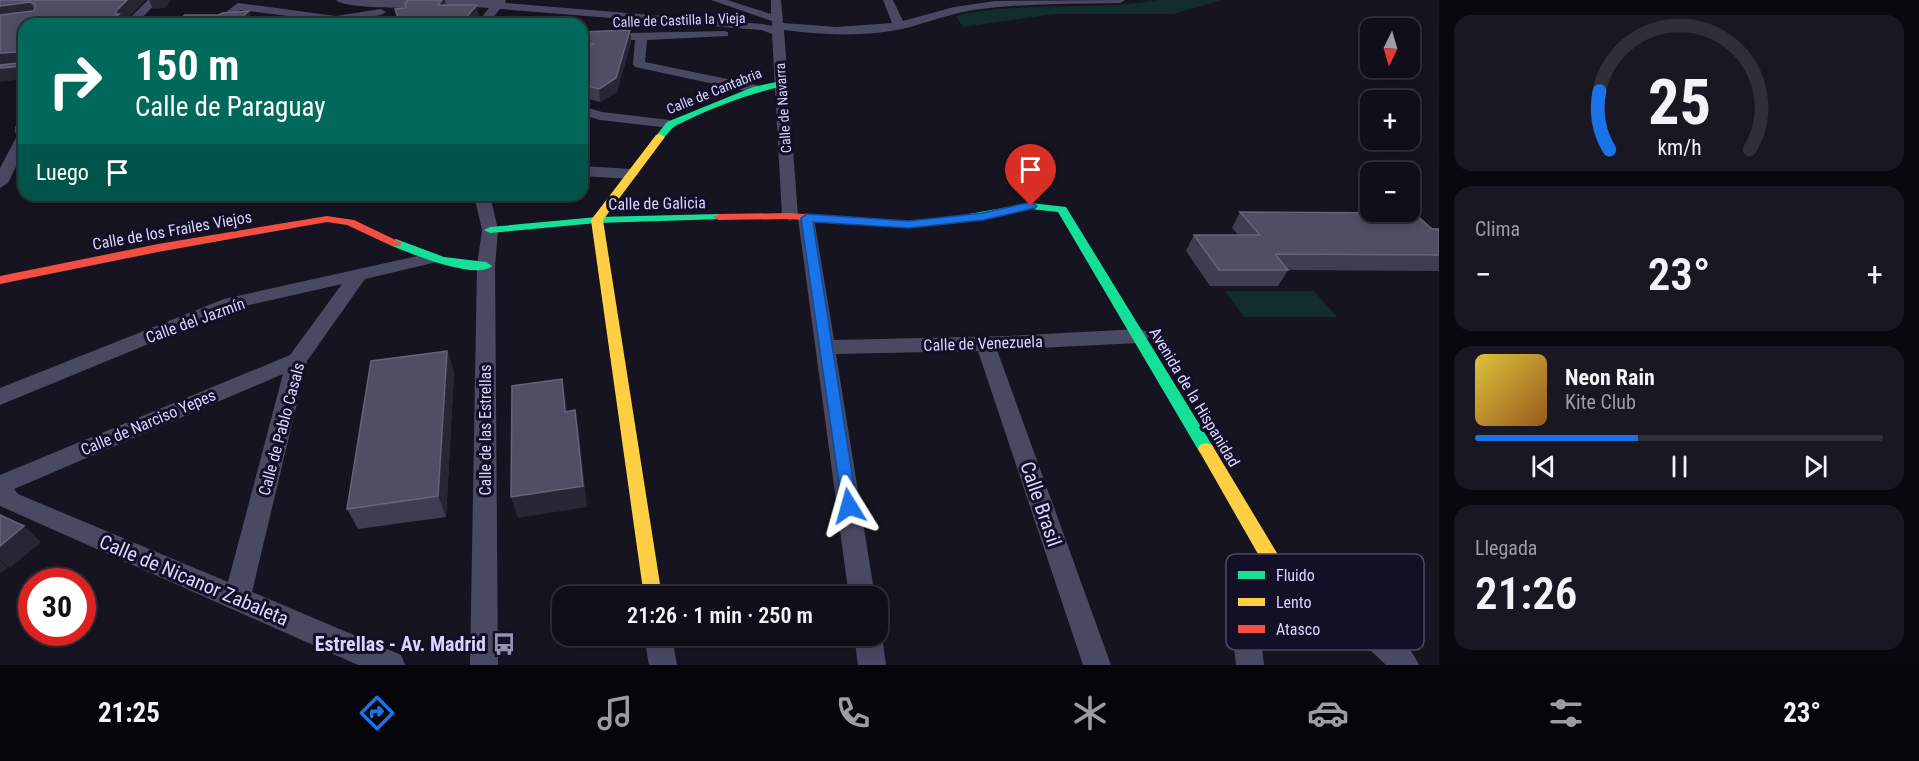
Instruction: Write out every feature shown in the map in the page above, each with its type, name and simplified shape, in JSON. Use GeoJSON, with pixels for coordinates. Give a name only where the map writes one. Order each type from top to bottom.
{"type":"FeatureCollection","features":[{"type":"Feature","properties":{"kind":"street"},"geometry":{"type":"LineString","coordinates":[[136,18],[154,0]]}},
{"type":"Feature","properties":{"kind":"street"},"geometry":{"type":"LineString","coordinates":[[341,0],[389,8]]}},
{"type":"Feature","properties":{"kind":"street"},"geometry":{"type":"LineString","coordinates":[[716,0],[778,26],[818,31],[862,32],[899,26],[950,5],[1120,0]]}},
{"type":"Feature","properties":{"kind":"street","name":"Calle de Navarra"},"geometry":{"type":"LineString","coordinates":[[776,0],[781,84],[798,217],[825,347],[860,586]]}},
{"type":"Feature","properties":{"kind":"street"},"geometry":{"type":"LineString","coordinates":[[888,0],[899,26]]}},
{"type":"Feature","properties":{"kind":"street"},"geometry":{"type":"LineString","coordinates":[[487,18],[499,3]]}},
{"type":"Feature","properties":{"kind":"street"},"geometry":{"type":"LineString","coordinates":[[341,18],[389,8],[499,3],[727,29]]}},
{"type":"Feature","properties":{"kind":"street"},"geometry":{"type":"LineString","coordinates":[[223,18],[238,6],[328,18]]}},
{"type":"Feature","properties":{"kind":"street","name":"Calle de Castilla la Vieja"},"geometry":{"type":"LineString","coordinates":[[588,38],[641,38],[778,26]]}},
{"type":"Feature","properties":{"kind":"street"},"geometry":{"type":"LineString","coordinates":[[641,38],[639,64],[756,89]]}},
{"type":"Feature","properties":{"kind":"street","name":"Calle de Cantabria"},"geometry":{"type":"LineString","coordinates":[[597,220],[670,124],[756,89],[781,84]]}},
{"type":"Feature","properties":{"kind":"street"},"geometry":{"type":"LineString","coordinates":[[588,112],[600,116],[670,124]]}},
{"type":"Feature","properties":{"kind":"street"},"geometry":{"type":"LineString","coordinates":[[0,183],[18,148]]}},
{"type":"Feature","properties":{"kind":"street"},"geometry":{"type":"LineString","coordinates":[[588,171],[631,174]]}},
{"type":"Feature","properties":{"kind":"street","name":"Calle de las Estrellas"},"geometry":{"type":"LineString","coordinates":[[483,201],[490,230],[486,266],[484,665]]}},
{"type":"Feature","properties":{"kind":"street","name":"Calle de Galicia"},"geometry":{"type":"LineString","coordinates":[[490,230],[597,220],[798,217],[909,225],[983,216],[1031,206],[1062,208]]}},
{"type":"Feature","properties":{"kind":"street","name":"Avenida de la Hispanidad"},"geometry":{"type":"LineString","coordinates":[[1062,208],[1268,554]]}},
{"type":"Feature","properties":{"kind":"street","name":"Calle de los Frailes Viejos"},"geometry":{"type":"LineString","coordinates":[[0,280],[158,248],[327,219],[350,222],[431,258],[457,266],[486,266]]}},
{"type":"Feature","properties":{"kind":"street"},"geometry":{"type":"LineString","coordinates":[[597,220],[650,586]]}},
{"type":"Feature","properties":{"kind":"street","name":"Calle del Jazmín"},"geometry":{"type":"LineString","coordinates":[[0,397],[231,303],[431,258]]}},
{"type":"Feature","properties":{"kind":"street","name":"Calle de Pablo Casals"},"geometry":{"type":"LineString","coordinates":[[237,599],[297,360],[358,275]]}},
{"type":"Feature","properties":{"kind":"street","name":"Calle de Venezuela"},"geometry":{"type":"LineString","coordinates":[[825,347],[1140,336]]}},
{"type":"Feature","properties":{"kind":"street","name":"Calle Brasil"},"geometry":{"type":"LineString","coordinates":[[985,343],[1096,665]]}},
{"type":"Feature","properties":{"kind":"street","name":"Calle de Narciso Yepes"},"geometry":{"type":"LineString","coordinates":[[0,485],[297,360]]}},
{"type":"Feature","properties":{"kind":"street","name":"Calle de Nicanor Zabaleta"},"geometry":{"type":"LineString","coordinates":[[0,490],[10,501],[392,665]]}},
{"type":"Feature","properties":{"kind":"street"},"geometry":{"type":"LineString","coordinates":[[660,646],[663,665]]}},
{"type":"Feature","properties":{"kind":"street"},"geometry":{"type":"LineString","coordinates":[[869,646],[872,665]]}},
{"type":"Feature","properties":{"kind":"street"},"geometry":{"type":"LineString","coordinates":[[1248,650],[1250,665]]}},
{"type":"Feature","properties":{"kind":"street"},"geometry":{"type":"LineString","coordinates":[[1391,650],[1405,665]]}},
{"type":"Feature","properties":{"kind":"green space"},"geometry":{"type":"Polygon","coordinates":[[[1158,0],[1222,0],[1173,14],[1054,14],[963,27],[956,16],[1007,8],[1108,5],[1158,0]]]}},
{"type":"Feature","properties":{"kind":"green space"},"geometry":{"type":"Polygon","coordinates":[[[1225,291],[1314,291],[1337,317],[1244,317],[1225,291]]]}},
{"type":"Feature","properties":{"kind":"building"},"geometry":{"type":"Polygon","coordinates":[[[0,0],[127,0],[116,11],[116,14],[119,14],[114,18],[18,18],[18,52],[0,53],[0,15],[33,11],[35,4],[30,2],[0,6],[0,0]]]}},
{"type":"Feature","properties":{"kind":"building"},"geometry":{"type":"Polygon","coordinates":[[[408,0],[442,0],[438,5],[477,5],[465,18],[398,18],[395,9],[406,8],[405,4],[408,0]]]}},
{"type":"Feature","properties":{"kind":"building"},"geometry":{"type":"Polygon","coordinates":[[[249,11],[241,18],[181,18],[185,15],[249,11]]]}},
{"type":"Feature","properties":{"kind":"building"},"geometry":{"type":"Polygon","coordinates":[[[630,30],[616,78],[599,89],[588,86],[588,48],[594,44],[588,44],[588,32],[630,30]]]}},
{"type":"Feature","properties":{"kind":"building"},"geometry":{"type":"Polygon","coordinates":[[[18,63],[18,66],[0,68],[0,65],[18,63]]]}},
{"type":"Feature","properties":{"kind":"building"},"geometry":{"type":"Polygon","coordinates":[[[1240,212],[1360,213],[1360,222],[1420,222],[1420,218],[1432,229],[1439,229],[1439,255],[1275,254],[1288,270],[1219,270],[1194,235],[1260,235],[1240,212]]]}},
{"type":"Feature","properties":{"kind":"building"},"geometry":{"type":"Polygon","coordinates":[[[447,351],[438,496],[347,509],[371,361],[447,351]]]}},
{"type":"Feature","properties":{"kind":"building"},"geometry":{"type":"Polygon","coordinates":[[[562,379],[565,412],[575,410],[583,486],[511,497],[512,386],[562,379]]]}},
{"type":"Feature","properties":{"kind":"building"},"geometry":{"type":"Polygon","coordinates":[[[0,515],[24,526],[0,546],[0,515]]]}},
{"type":"Feature","properties":{"kind":"traffic: fast"},"geometry":{"type":"LineString","coordinates":[[660,137],[670,124],[756,89],[781,84]]}},
{"type":"Feature","properties":{"kind":"traffic: fast"},"geometry":{"type":"LineString","coordinates":[[952,220],[1031,206],[1062,209],[1206,449]]}},
{"type":"Feature","properties":{"kind":"traffic: fast"},"geometry":{"type":"LineString","coordinates":[[490,230],[597,220],[719,217]]}},
{"type":"Feature","properties":{"kind":"traffic: fast"},"geometry":{"type":"LineString","coordinates":[[396,243],[440,259],[486,266]]}},
{"type":"Feature","properties":{"kind":"traffic: slow"},"geometry":{"type":"LineString","coordinates":[[651,586],[597,220],[660,137]]}},
{"type":"Feature","properties":{"kind":"traffic: slow"},"geometry":{"type":"LineString","coordinates":[[1206,449],[1268,554]]}},
{"type":"Feature","properties":{"kind":"traffic: jam"},"geometry":{"type":"LineString","coordinates":[[719,217],[790,216],[909,225],[952,220]]}},
{"type":"Feature","properties":{"kind":"traffic: jam"},"geometry":{"type":"LineString","coordinates":[[0,280],[158,248],[327,219],[350,222],[396,243]]}},
{"type":"Feature","properties":{"kind":"place","name":"Estrellas - Av. Madrid"},"geometry":{"type":"Point","coordinates":[504,644]}},
{"type":"Feature","properties":{"kind":"route"},"geometry":{"type":"LineString","coordinates":[[849,506],[807,218],[909,225],[983,216],[1031,206]]}}]}
